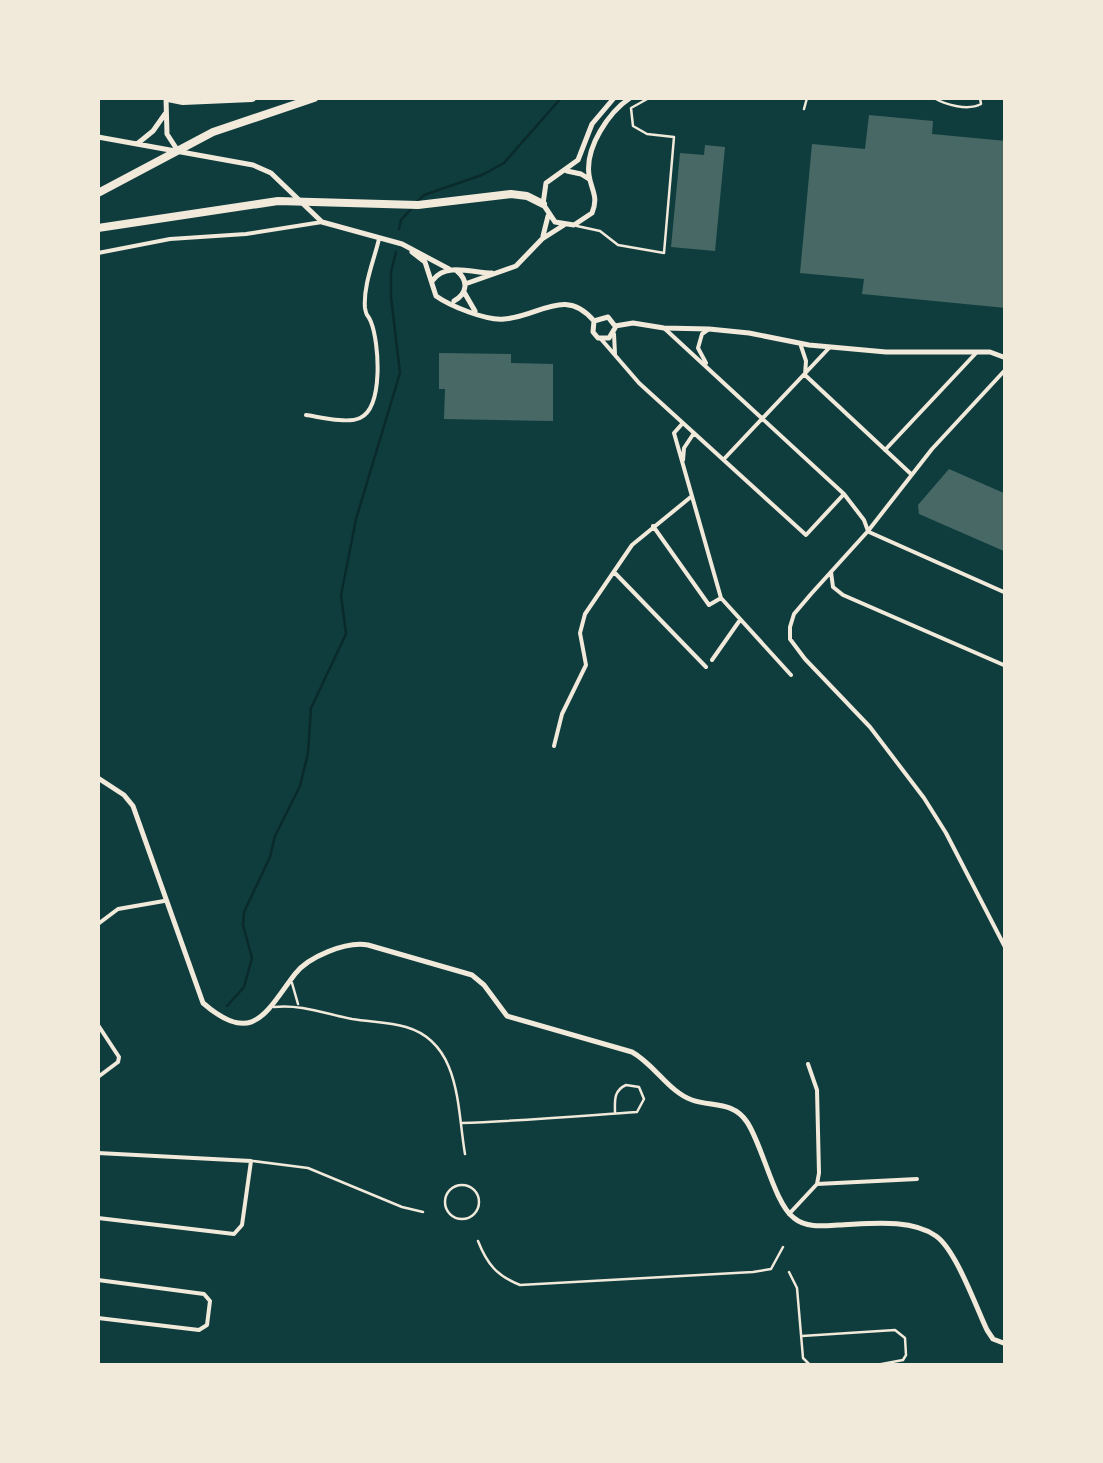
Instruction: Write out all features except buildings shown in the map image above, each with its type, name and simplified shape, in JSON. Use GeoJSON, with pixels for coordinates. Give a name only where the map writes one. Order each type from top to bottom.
{"type":"FeatureCollection","features":[{"type":"Feature","properties":{"kind":"highway"},"geometry":{"type":"LineString","coordinates":[[167,98],[252,98]]}},
{"type":"Feature","properties":{"kind":"highway"},"geometry":{"type":"LineString","coordinates":[[98,193],[212,132],[314,98]]}},
{"type":"Feature","properties":{"kind":"highway"},"geometry":{"type":"LineString","coordinates":[[98,228],[278,201],[381,205],[458,202],[510,194],[527,196],[542,204]]}},
{"type":"Feature","properties":{"kind":"street"},"geometry":{"type":"LineString","coordinates":[[167,98],[167,134],[178,151]]}},
{"type":"Feature","properties":{"kind":"street"},"geometry":{"type":"LineString","coordinates":[[564,172],[573,171],[589,179],[594,187],[596,205],[587,219],[574,225],[564,225],[548,216],[542,204],[546,183],[578,160],[592,124],[614,98]]}},
{"type":"Feature","properties":{"kind":"street"},"geometry":{"type":"LineString","coordinates":[[589,179],[590,160],[602,129],[630,98]]}},
{"type":"Feature","properties":{"kind":"street"},"geometry":{"type":"LineString","coordinates":[[137,144],[166,112]]}},
{"type":"Feature","properties":{"kind":"street"},"geometry":{"type":"LineString","coordinates":[[152,131],[156,147]]}},
{"type":"Feature","properties":{"kind":"street"},"geometry":{"type":"LineString","coordinates":[[156,147],[167,134]]}},
{"type":"Feature","properties":{"kind":"street"},"geometry":{"type":"LineString","coordinates":[[98,138],[253,165],[271,173],[322,222]]}},
{"type":"Feature","properties":{"kind":"street"},"geometry":{"type":"LineString","coordinates":[[542,239],[548,216]]}},
{"type":"Feature","properties":{"kind":"street"},"geometry":{"type":"LineString","coordinates":[[98,253],[170,238],[246,234],[322,222],[402,244],[463,276],[476,313]]}},
{"type":"Feature","properties":{"kind":"street"},"geometry":{"type":"LineString","coordinates":[[451,302],[465,288],[521,262],[542,239],[564,225]]}},
{"type":"Feature","properties":{"kind":"street"},"geometry":{"type":"LineString","coordinates":[[306,415],[356,420],[365,416],[371,406],[378,362],[366,295],[379,239]]}},
{"type":"Feature","properties":{"kind":"street"},"geometry":{"type":"LineString","coordinates":[[402,244],[425,262],[436,296],[476,313],[500,320],[560,304],[578,306],[594,322]]}},
{"type":"Feature","properties":{"kind":"street"},"geometry":{"type":"LineString","coordinates":[[433,280],[439,272],[451,269],[500,273]]}},
{"type":"Feature","properties":{"kind":"street"},"geometry":{"type":"LineString","coordinates":[[615,354],[614,330],[608,317],[600,317],[594,322],[593,332],[639,383],[806,535],[844,494]]}},
{"type":"Feature","properties":{"kind":"street"},"geometry":{"type":"LineString","coordinates":[[601,340],[633,323],[709,329],[829,348],[977,352],[1006,358]]}},
{"type":"Feature","properties":{"kind":"street"},"geometry":{"type":"LineString","coordinates":[[664,328],[844,494],[868,531],[1006,593]]}},
{"type":"Feature","properties":{"kind":"street"},"geometry":{"type":"LineString","coordinates":[[709,329],[702,334],[698,348],[712,371]]}},
{"type":"Feature","properties":{"kind":"street"},"geometry":{"type":"LineString","coordinates":[[800,343],[806,361],[805,374]]}},
{"type":"Feature","properties":{"kind":"street"},"geometry":{"type":"LineString","coordinates":[[724,460],[829,348]]}},
{"type":"Feature","properties":{"kind":"street"},"geometry":{"type":"LineString","coordinates":[[885,450],[977,352]]}},
{"type":"Feature","properties":{"kind":"street"},"geometry":{"type":"LineString","coordinates":[[1006,369],[911,474],[868,531],[794,614],[790,639],[870,727],[924,798],[1006,949]]}},
{"type":"Feature","properties":{"kind":"street"},"geometry":{"type":"LineString","coordinates":[[805,374],[911,474]]}},
{"type":"Feature","properties":{"kind":"street"},"geometry":{"type":"LineString","coordinates":[[682,424],[674,433],[720,598],[791,676]]}},
{"type":"Feature","properties":{"kind":"street"},"geometry":{"type":"LineString","coordinates":[[683,464],[684,448],[694,433]]}},
{"type":"Feature","properties":{"kind":"street"},"geometry":{"type":"LineString","coordinates":[[554,746],[562,714],[586,665],[580,633],[585,614],[632,544],[692,496]]}},
{"type":"Feature","properties":{"kind":"street"},"geometry":{"type":"LineString","coordinates":[[652,526],[709,604],[720,598]]}},
{"type":"Feature","properties":{"kind":"street"},"geometry":{"type":"LineString","coordinates":[[832,570],[833,588],[843,595],[1006,666]]}},
{"type":"Feature","properties":{"kind":"street"},"geometry":{"type":"LineString","coordinates":[[614,572],[706,668]]}},
{"type":"Feature","properties":{"kind":"street"},"geometry":{"type":"LineString","coordinates":[[712,660],[740,620]]}},
{"type":"Feature","properties":{"kind":"street"},"geometry":{"type":"LineString","coordinates":[[98,778],[133,806],[202,1003],[225,1020],[238,1023],[264,1017],[304,966],[360,943],[472,975],[507,1016],[632,1052],[644,1058],[690,1100],[729,1106],[743,1116],[756,1136],[789,1214],[812,1225],[889,1224],[935,1235],[952,1258],[987,1330],[993,1339],[1006,1344]]}},
{"type":"Feature","properties":{"kind":"street"},"geometry":{"type":"LineString","coordinates":[[98,924],[118,908],[164,900]]}},
{"type":"Feature","properties":{"kind":"street"},"geometry":{"type":"LineString","coordinates":[[98,1025],[119,1057],[98,1077]]}},
{"type":"Feature","properties":{"kind":"street"},"geometry":{"type":"LineString","coordinates":[[808,1064],[818,1090],[818,1184]]}},
{"type":"Feature","properties":{"kind":"street"},"geometry":{"type":"LineString","coordinates":[[98,1152],[251,1161],[242,1225],[234,1234],[98,1218]]}},
{"type":"Feature","properties":{"kind":"street"},"geometry":{"type":"LineString","coordinates":[[789,1214],[818,1184],[917,1179]]}},
{"type":"Feature","properties":{"kind":"street"},"geometry":{"type":"LineString","coordinates":[[98,1280],[204,1294],[210,1301],[207,1325],[199,1330],[98,1318]]}},
{"type":"Feature","properties":{"kind":"lane"},"geometry":{"type":"LineString","coordinates":[[574,225],[600,231],[618,244],[664,253],[674,137],[638,131],[630,114],[636,102],[649,98]]}},
{"type":"Feature","properties":{"kind":"lane"},"geometry":{"type":"LineString","coordinates":[[804,109],[807,98]]}},
{"type":"Feature","properties":{"kind":"lane"},"geometry":{"type":"LineString","coordinates":[[934,98],[944,104],[975,107],[982,104],[980,98]]}},
{"type":"Feature","properties":{"kind":"lane"},"geometry":{"type":"LineString","coordinates":[[292,980],[299,1006]]}},
{"type":"Feature","properties":{"kind":"lane"},"geometry":{"type":"LineString","coordinates":[[274,1007],[299,1006],[405,1026],[435,1042],[451,1067],[465,1154]]}},
{"type":"Feature","properties":{"kind":"lane"},"geometry":{"type":"LineString","coordinates":[[460,1123],[637,1112],[644,1099],[639,1087],[626,1084],[618,1089],[614,1097],[616,1113]]}},
{"type":"Feature","properties":{"kind":"lane"},"geometry":{"type":"LineString","coordinates":[[251,1161],[308,1168],[423,1212]]}},
{"type":"Feature","properties":{"kind":"lane"},"geometry":{"type":"LineString","coordinates":[[457,1186],[467,1186],[478,1196],[478,1209],[471,1217],[455,1218],[447,1209],[446,1198],[457,1186]]}},
{"type":"Feature","properties":{"kind":"lane"},"geometry":{"type":"LineString","coordinates":[[478,1241],[485,1259],[500,1277],[520,1285],[753,1272],[771,1269],[783,1246]]}},
{"type":"Feature","properties":{"kind":"lane"},"geometry":{"type":"LineString","coordinates":[[789,1272],[797,1288],[804,1358],[810,1366]]}},
{"type":"Feature","properties":{"kind":"lane"},"geometry":{"type":"LineString","coordinates":[[802,1336],[894,1330],[905,1338],[903,1360],[871,1366]]}},
{"type":"Feature","properties":{"kind":"waterway"},"geometry":{"type":"LineString","coordinates":[[416,203],[424,195],[504,163],[561,98]]}},
{"type":"Feature","properties":{"kind":"waterway"},"geometry":{"type":"LineString","coordinates":[[399,229],[411,209]]}},
{"type":"Feature","properties":{"kind":"waterway"},"geometry":{"type":"LineString","coordinates":[[227,1006],[244,987],[252,958],[243,925],[244,912],[300,786],[308,753],[311,708],[346,634],[341,595],[356,519],[400,373],[391,297],[396,252]]}}]}
